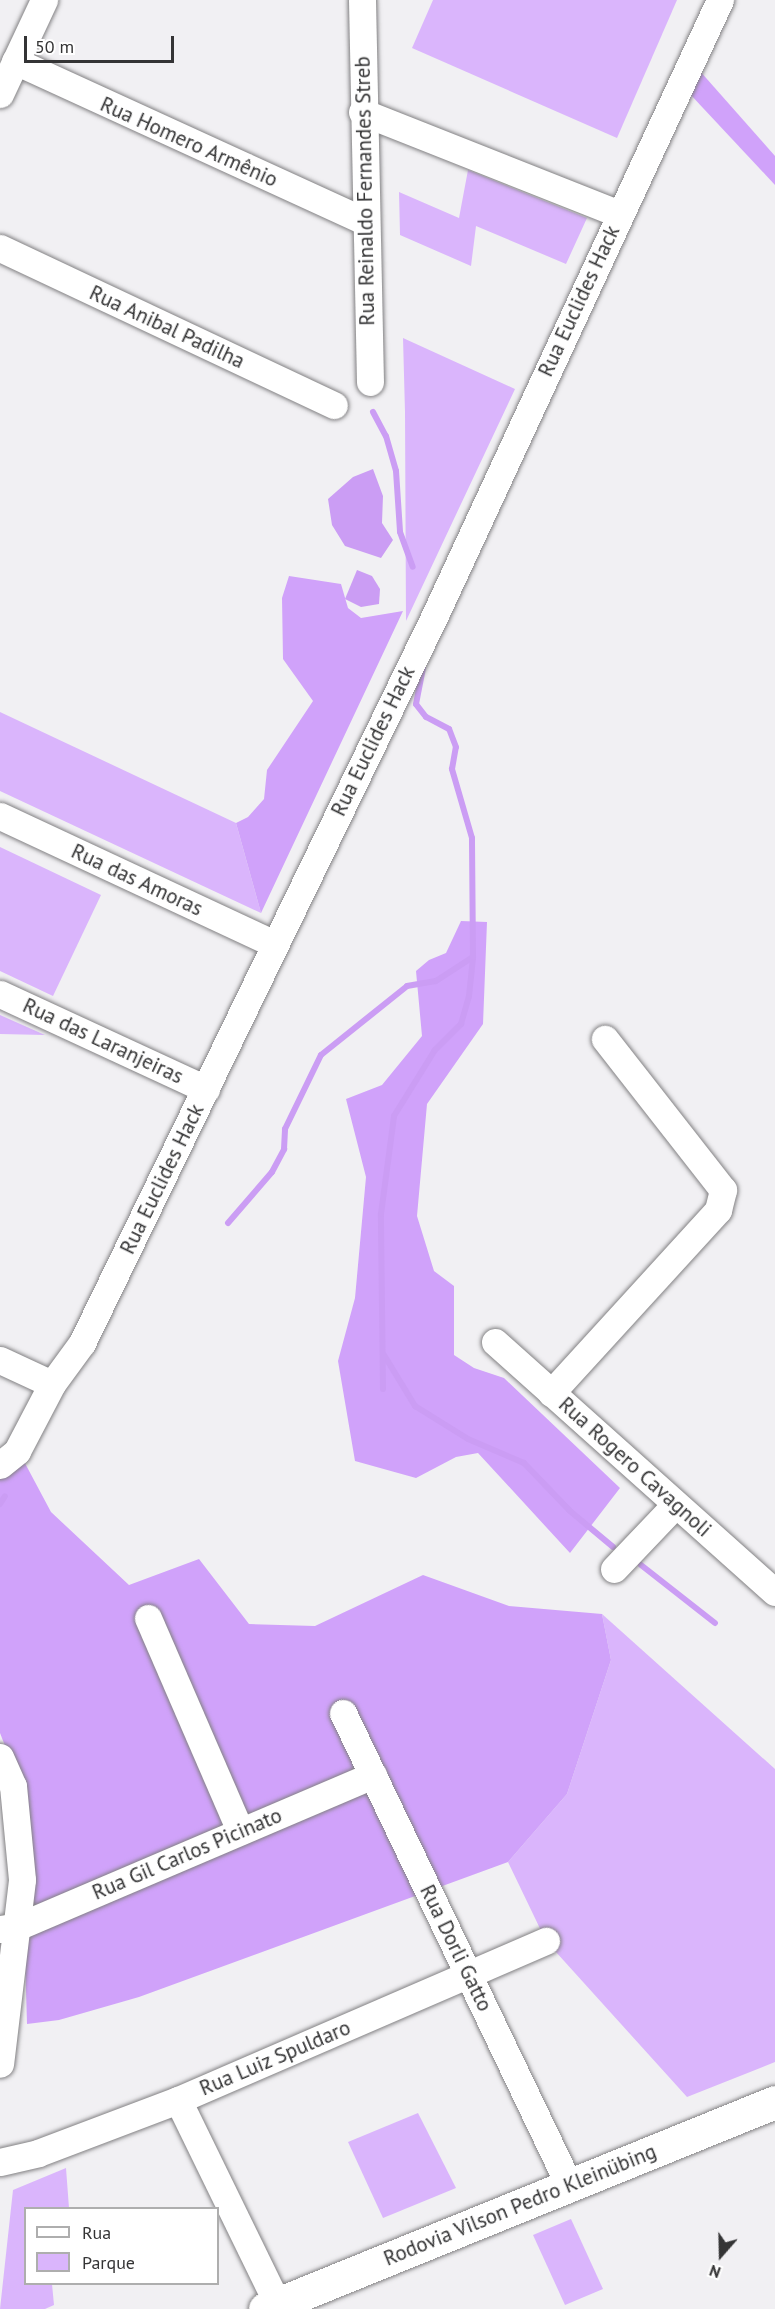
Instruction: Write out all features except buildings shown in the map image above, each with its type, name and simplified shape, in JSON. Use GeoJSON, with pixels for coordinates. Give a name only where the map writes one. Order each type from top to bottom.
{"type":"FeatureCollection","features":[{"type":"Feature","properties":{"kind":"main road","name":"Rodovia Vilson Pedro Kleinübing"},"geometry":{"type":"LineString","coordinates":[[274,2307],[775,2102]]}},
{"type":"Feature","properties":{"kind":"street"},"geometry":{"type":"LineString","coordinates":[[0,94],[44,0]]}},
{"type":"Feature","properties":{"kind":"street","name":"Rua Reinaldo Fernandes Streb"},"geometry":{"type":"LineString","coordinates":[[362,0],[364,221],[370,382]]}},
{"type":"Feature","properties":{"kind":"street","name":"Rua Euclides Hack"},"geometry":{"type":"LineString","coordinates":[[0,1465],[17,1451],[52,1384],[75,1356],[435,615],[618,214],[720,0]]}},
{"type":"Feature","properties":{"kind":"street","name":"Rua Homero Armênio"},"geometry":{"type":"LineString","coordinates":[[15,61],[364,221]]}},
{"type":"Feature","properties":{"kind":"street"},"geometry":{"type":"LineString","coordinates":[[362,112],[618,214]]}},
{"type":"Feature","properties":{"kind":"street","name":"Rua Anibal Padilha"},"geometry":{"type":"LineString","coordinates":[[0,248],[334,405]]}},
{"type":"Feature","properties":{"kind":"street","name":"Rua das Amoras"},"geometry":{"type":"LineString","coordinates":[[0,816],[275,944]]}},
{"type":"Feature","properties":{"kind":"street","name":"Rua das Laranjeiras"},"geometry":{"type":"LineString","coordinates":[[0,994],[206,1089]]}},
{"type":"Feature","properties":{"kind":"street"},"geometry":{"type":"LineString","coordinates":[[551,1393],[718,1210],[723,1190],[605,1039]]}},
{"type":"Feature","properties":{"kind":"street","name":"Rua Rogero Cavagnoli"},"geometry":{"type":"LineString","coordinates":[[495,1342],[775,1592]]}},
{"type":"Feature","properties":{"kind":"street"},"geometry":{"type":"LineString","coordinates":[[0,1360],[52,1384]]}},
{"type":"Feature","properties":{"kind":"street"},"geometry":{"type":"LineString","coordinates":[[614,1569],[675,1505]]}},
{"type":"Feature","properties":{"kind":"street"},"geometry":{"type":"LineString","coordinates":[[148,1618],[240,1831]]}},
{"type":"Feature","properties":{"kind":"street","name":"Rua Dorli Gatto"},"geometry":{"type":"LineString","coordinates":[[343,1713],[569,2185]]}},
{"type":"Feature","properties":{"kind":"street"},"geometry":{"type":"LineString","coordinates":[[0,1757],[13,1786],[22,1880],[10,1927],[0,2064]]}},
{"type":"Feature","properties":{"kind":"street","name":"Rua Gil Carlos Picinato"},"geometry":{"type":"LineString","coordinates":[[10,1927],[373,1775]]}},
{"type":"Feature","properties":{"kind":"street","name":"Rua Luiz Spuldaro"},"geometry":{"type":"LineString","coordinates":[[0,2162],[38,2153],[178,2100],[546,1941]]}},
{"type":"Feature","properties":{"kind":"street"},"geometry":{"type":"LineString","coordinates":[[178,2100],[274,2307]]}},
{"type":"Feature","properties":{"kind":"green space"},"geometry":{"type":"Polygon","coordinates":[[[433,0],[677,0],[617,138],[412,48],[433,0]]]}},
{"type":"Feature","properties":{"kind":"green space"},"geometry":{"type":"Polygon","coordinates":[[[468,170],[587,218],[566,264],[476,226],[471,266],[400,235],[399,192],[459,218],[468,170]]]}},
{"type":"Feature","properties":{"kind":"green space"},"geometry":{"type":"Polygon","coordinates":[[[403,338],[515,389],[406,621],[405,412],[403,338]]]}},
{"type":"Feature","properties":{"kind":"green space"},"geometry":{"type":"Polygon","coordinates":[[[0,712],[236,823],[261,913],[0,791],[0,712]]]}},
{"type":"Feature","properties":{"kind":"green space"},"geometry":{"type":"Polygon","coordinates":[[[0,847],[101,895],[53,996],[0,971],[0,847]]]}},
{"type":"Feature","properties":{"kind":"green space"},"geometry":{"type":"Polygon","coordinates":[[[0,1015],[45,1035],[0,1034],[0,1015]]]}},
{"type":"Feature","properties":{"kind":"green space"},"geometry":{"type":"Polygon","coordinates":[[[602,1614],[775,1769],[775,2062],[687,2097],[546,1941],[508,1862],[567,1794],[611,1660],[602,1614]]]}},
{"type":"Feature","properties":{"kind":"green space"},"geometry":{"type":"Polygon","coordinates":[[[418,2113],[456,2188],[383,2218],[348,2142],[418,2113]]]}},
{"type":"Feature","properties":{"kind":"green space"},"geometry":{"type":"Polygon","coordinates":[[[66,2168],[69,2207],[24,2207],[24,2285],[52,2285],[54,2305],[45,2309],[0,2309],[13,2190],[66,2168]]]}},
{"type":"Feature","properties":{"kind":"green space"},"geometry":{"type":"Polygon","coordinates":[[[571,2219],[603,2289],[565,2305],[533,2235],[571,2219]]]}},
{"type":"Feature","properties":{"kind":"shaded area"},"geometry":{"type":"Polygon","coordinates":[[[699,70],[775,156],[775,185],[689,93],[699,70]]]}},
{"type":"Feature","properties":{"kind":"shaded area"},"geometry":{"type":"Polygon","coordinates":[[[373,469],[383,496],[382,523],[393,540],[381,558],[345,546],[332,525],[328,499],[353,477],[373,469]]]}},
{"type":"Feature","properties":{"kind":"shaded area"},"geometry":{"type":"Polygon","coordinates":[[[357,570],[372,576],[380,589],[379,604],[361,607],[345,599],[357,570]]]}},
{"type":"Feature","properties":{"kind":"shaded area"},"geometry":{"type":"Polygon","coordinates":[[[289,576],[341,584],[348,608],[361,618],[403,611],[261,913],[236,823],[248,817],[264,799],[267,770],[313,701],[283,659],[282,598],[289,576]]]}},
{"type":"Feature","properties":{"kind":"shaded area"},"geometry":{"type":"Polygon","coordinates":[[[461,921],[487,922],[483,1024],[427,1104],[417,1216],[434,1271],[454,1286],[454,1355],[474,1368],[504,1378],[620,1488],[570,1553],[478,1453],[456,1457],[416,1478],[355,1461],[338,1361],[355,1298],[366,1177],[346,1099],[382,1085],[422,1036],[416,971],[429,960],[446,953],[461,921]]]}},
{"type":"Feature","properties":{"kind":"shaded area"},"geometry":{"type":"Polygon","coordinates":[[[19,1452],[51,1512],[129,1585],[199,1559],[249,1624],[315,1626],[423,1575],[509,1606],[602,1614],[611,1660],[567,1794],[508,1862],[139,1997],[59,2020],[27,2024],[20,1784],[0,1733],[0,1464],[19,1452]]]}},
{"type":"Feature","properties":{"kind":"waterway"},"geometry":{"type":"LineString","coordinates":[[373,412],[386,436],[396,471],[400,532],[413,567]]}},
{"type":"Feature","properties":{"kind":"waterway"},"geometry":{"type":"LineString","coordinates":[[383,1389],[381,1214],[394,1116],[435,1050],[461,1024],[469,996],[473,957],[472,838],[452,769],[456,747],[449,729],[426,717],[416,704],[423,668]]}},
{"type":"Feature","properties":{"kind":"waterway"},"geometry":{"type":"LineString","coordinates":[[228,1223],[272,1172],[284,1149],[285,1129],[321,1055],[407,986],[436,981],[473,957]]}},
{"type":"Feature","properties":{"kind":"waterway"},"geometry":{"type":"LineString","coordinates":[[384,1355],[415,1406],[468,1439],[524,1463],[570,1511],[613,1547]]}},
{"type":"Feature","properties":{"kind":"waterway"},"geometry":{"type":"LineString","coordinates":[[0,1504],[5,1496]]}},
{"type":"Feature","properties":{"kind":"waterway"},"geometry":{"type":"LineString","coordinates":[[641,1565],[715,1623]]}}]}
